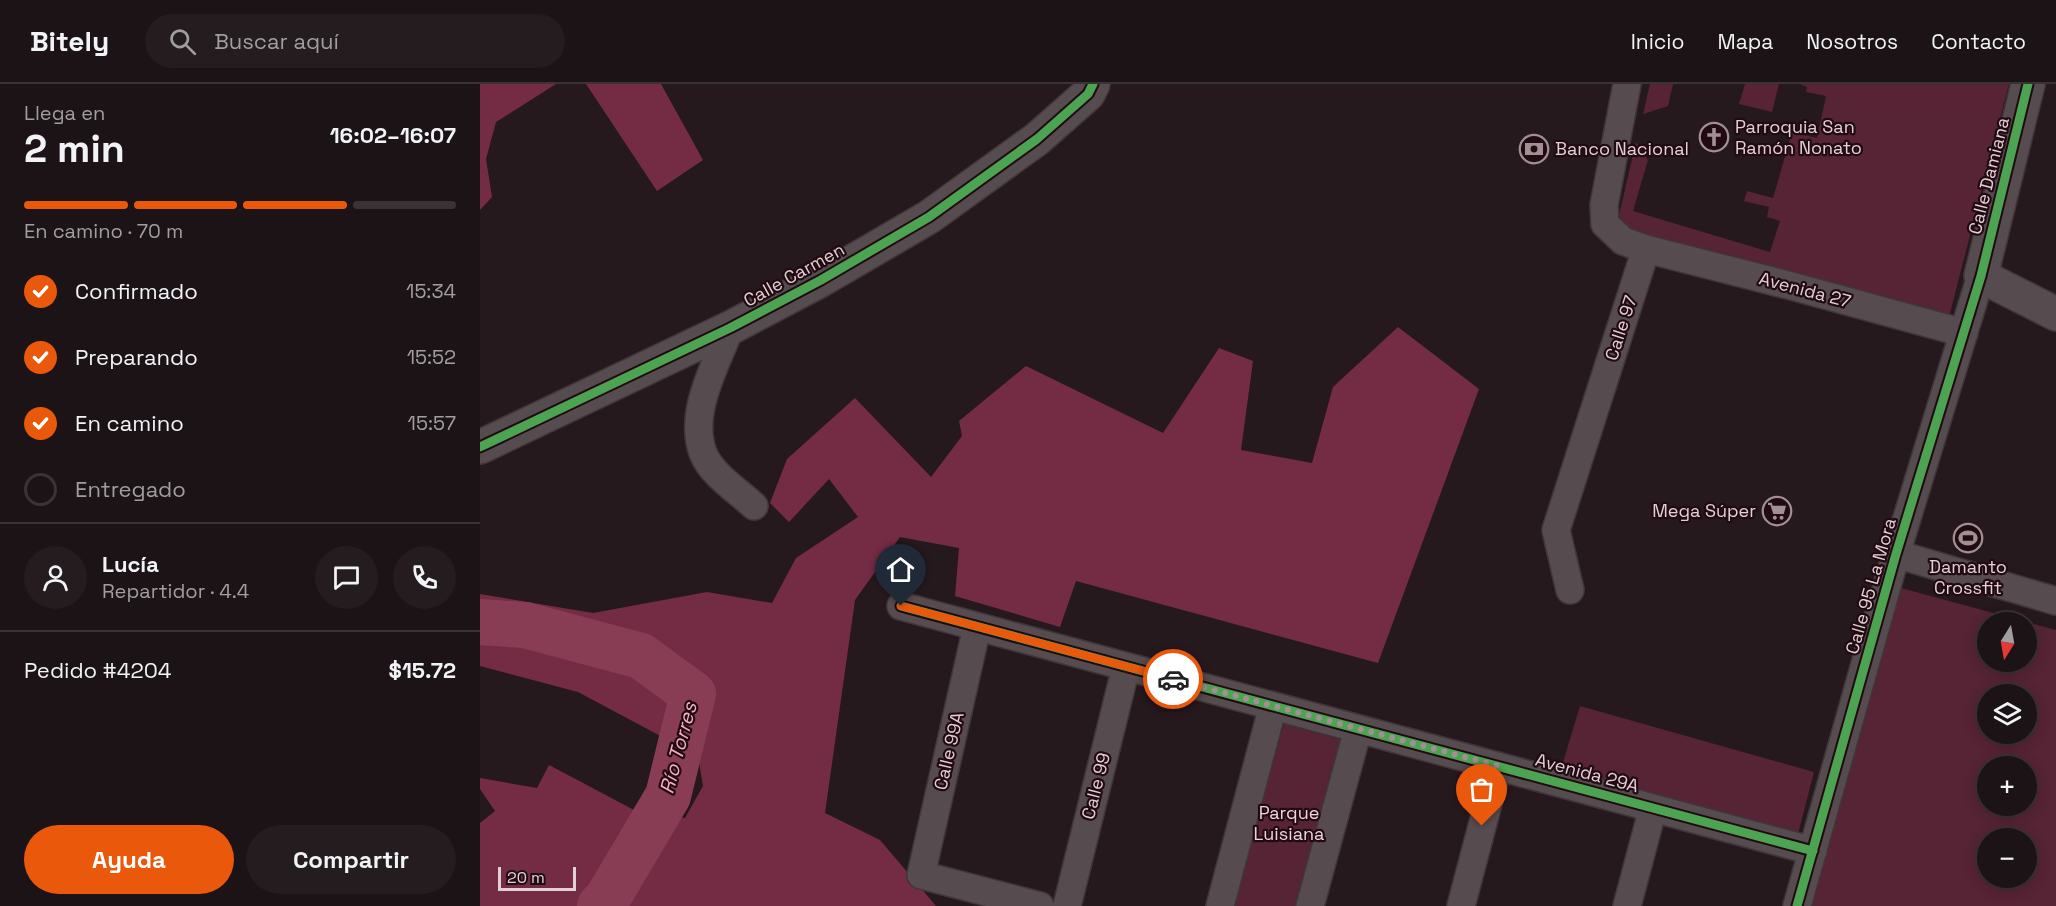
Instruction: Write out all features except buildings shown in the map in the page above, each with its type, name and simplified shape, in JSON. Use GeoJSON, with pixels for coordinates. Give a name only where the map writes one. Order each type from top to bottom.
{"type":"FeatureCollection","features":[{"type":"Feature","properties":{"kind":"street","name":"Calle Carmen"},"geometry":{"type":"LineString","coordinates":[[480,447],[730,328],[930,217],[1037,139],[1088,94],[1093,84]]}},
{"type":"Feature","properties":{"kind":"street"},"geometry":{"type":"LineString","coordinates":[[1627,84],[1604,205],[1605,224],[1623,241],[1646,249]]}},
{"type":"Feature","properties":{"kind":"street","name":"Calle Damiana"},"geometry":{"type":"LineString","coordinates":[[1981,276],[2028,84]]}},
{"type":"Feature","properties":{"kind":"street","name":"Avenida 27"},"geometry":{"type":"LineString","coordinates":[[1646,249],[1964,333]]}},
{"type":"Feature","properties":{"kind":"street","name":"Calle 97"},"geometry":{"type":"LineString","coordinates":[[1570,590],[1556,530],[1646,249]]}},
{"type":"Feature","properties":{"kind":"street"},"geometry":{"type":"LineString","coordinates":[[1981,276],[2056,314]]}},
{"type":"Feature","properties":{"kind":"street","name":"Calle 95 La Mora"},"geometry":{"type":"LineString","coordinates":[[1797,906],[1896,554],[1981,276]]}},
{"type":"Feature","properties":{"kind":"street"},"geometry":{"type":"LineString","coordinates":[[730,328],[705,394],[700,413],[699,434],[703,454],[714,470],[754,506]]}},
{"type":"Feature","properties":{"kind":"street"},"geometry":{"type":"LineString","coordinates":[[1896,554],[2056,601]]}},
{"type":"Feature","properties":{"kind":"street","name":"Avenida 29A"},"geometry":{"type":"LineString","coordinates":[[901,606],[1812,851]]}},
{"type":"Feature","properties":{"kind":"street","name":"Calle 99A"},"geometry":{"type":"LineString","coordinates":[[977,627],[921,874],[1040,906]]}},
{"type":"Feature","properties":{"kind":"street","name":"Calle 99"},"geometry":{"type":"LineString","coordinates":[[1067,906],[1126,667]]}},
{"type":"Feature","properties":{"kind":"street"},"geometry":{"type":"LineString","coordinates":[[1220,906],[1273,706]]}},
{"type":"Feature","properties":{"kind":"street"},"geometry":{"type":"LineString","coordinates":[[1310,906],[1358,729]]}},
{"type":"Feature","properties":{"kind":"street"},"geometry":{"type":"LineString","coordinates":[[1461,906],[1498,766]]}},
{"type":"Feature","properties":{"kind":"street"},"geometry":{"type":"LineString","coordinates":[[1627,906],[1653,808]]}},
{"type":"Feature","properties":{"kind":"green space"},"geometry":{"type":"Polygon","coordinates":[[[1650,84],[1673,84],[1668,106],[1643,114],[1650,84]]]}},
{"type":"Feature","properties":{"kind":"green space"},"geometry":{"type":"Polygon","coordinates":[[[1745,84],[1779,84],[1772,112],[1739,104],[1745,84]]]}},
{"type":"Feature","properties":{"kind":"green space"},"geometry":{"type":"Polygon","coordinates":[[[1800,84],[2009,84],[1949,317],[1630,233],[1623,226],[1619,215],[1636,142],[1648,160],[1633,211],[1770,252],[1780,221],[1767,217],[1769,207],[1744,201],[1747,191],[1773,198],[1792,132],[1817,138],[1826,96],[1806,92],[1807,87],[1800,84]]]}},
{"type":"Feature","properties":{"kind":"green space"},"geometry":{"type":"Polygon","coordinates":[[[1901,588],[1990,612],[1977,612],[1977,672],[2037,672],[2037,625],[2056,630],[2056,906],[1811,906],[1901,588]]]}},
{"type":"Feature","properties":{"kind":"green space"},"geometry":{"type":"Polygon","coordinates":[[[1580,706],[1814,772],[1797,838],[1561,769],[1580,706]]]}},
{"type":"Feature","properties":{"kind":"green space","name":"Parque Luisiana"},"geometry":{"type":"Polygon","coordinates":[[[1284,724],[1345,741],[1298,906],[1232,906],[1284,724]]]}},
{"type":"Feature","properties":{"kind":"shaded area"},"geometry":{"type":"Polygon","coordinates":[[[480,84],[556,84],[496,122],[486,159],[492,197],[480,210],[480,84]]]}},
{"type":"Feature","properties":{"kind":"shaded area"},"geometry":{"type":"Polygon","coordinates":[[[586,84],[661,84],[703,160],[657,191],[586,84]]]}},
{"type":"Feature","properties":{"kind":"shaded area"},"geometry":{"type":"Polygon","coordinates":[[[1398,327],[1479,389],[1378,663],[1076,581],[1060,627],[955,596],[959,548],[900,537],[855,600],[825,813],[880,840],[936,906],[480,906],[480,823],[495,811],[480,789],[480,778],[537,788],[549,765],[634,810],[685,818],[703,786],[698,756],[578,692],[480,666],[480,594],[593,613],[707,592],[772,603],[796,558],[858,517],[829,479],[789,522],[770,503],[787,459],[855,398],[931,477],[962,436],[959,421],[1026,366],[1163,433],[1219,348],[1253,361],[1241,450],[1312,463],[1333,387],[1398,327]]]}},
{"type":"Feature","properties":{"kind":"waterway","name":"Río Torres"},"geometry":{"type":"LineString","coordinates":[[480,622],[525,625],[641,656],[693,694],[668,796],[607,899],[600,906]]}},
{"type":"Feature","properties":{"kind":"cycle path"},"geometry":{"type":"LineString","coordinates":[[480,447],[730,328],[821,280],[929,217],[1037,139],[1088,94],[1093,84]]}},
{"type":"Feature","properties":{"kind":"cycle path"},"geometry":{"type":"LineString","coordinates":[[1797,906],[1896,554],[1981,276],[2028,84]]}},
{"type":"Feature","properties":{"kind":"cycle path"},"geometry":{"type":"LineString","coordinates":[[901,606],[1813,851]]}},
{"type":"Feature","properties":{"kind":"way so far"},"geometry":{"type":"LineString","coordinates":[[1173,679],[1498,766],[1482,826]]}},
{"type":"Feature","properties":{"kind":"place","name":"Parroquia San Ramón Nonato"},"geometry":{"type":"Point","coordinates":[1714,137]}},
{"type":"Feature","properties":{"kind":"place","name":"Banco Nacional"},"geometry":{"type":"Point","coordinates":[1534,149]}},
{"type":"Feature","properties":{"kind":"place","name":"Mega Súper"},"geometry":{"type":"Point","coordinates":[1777,511]}},
{"type":"Feature","properties":{"kind":"place","name":"Damanto Crossfit"},"geometry":{"type":"Point","coordinates":[1968,538]}},
{"type":"Feature","properties":{"kind":"route"},"geometry":{"type":"LineString","coordinates":[[901,606],[1173,679]]}}]}
